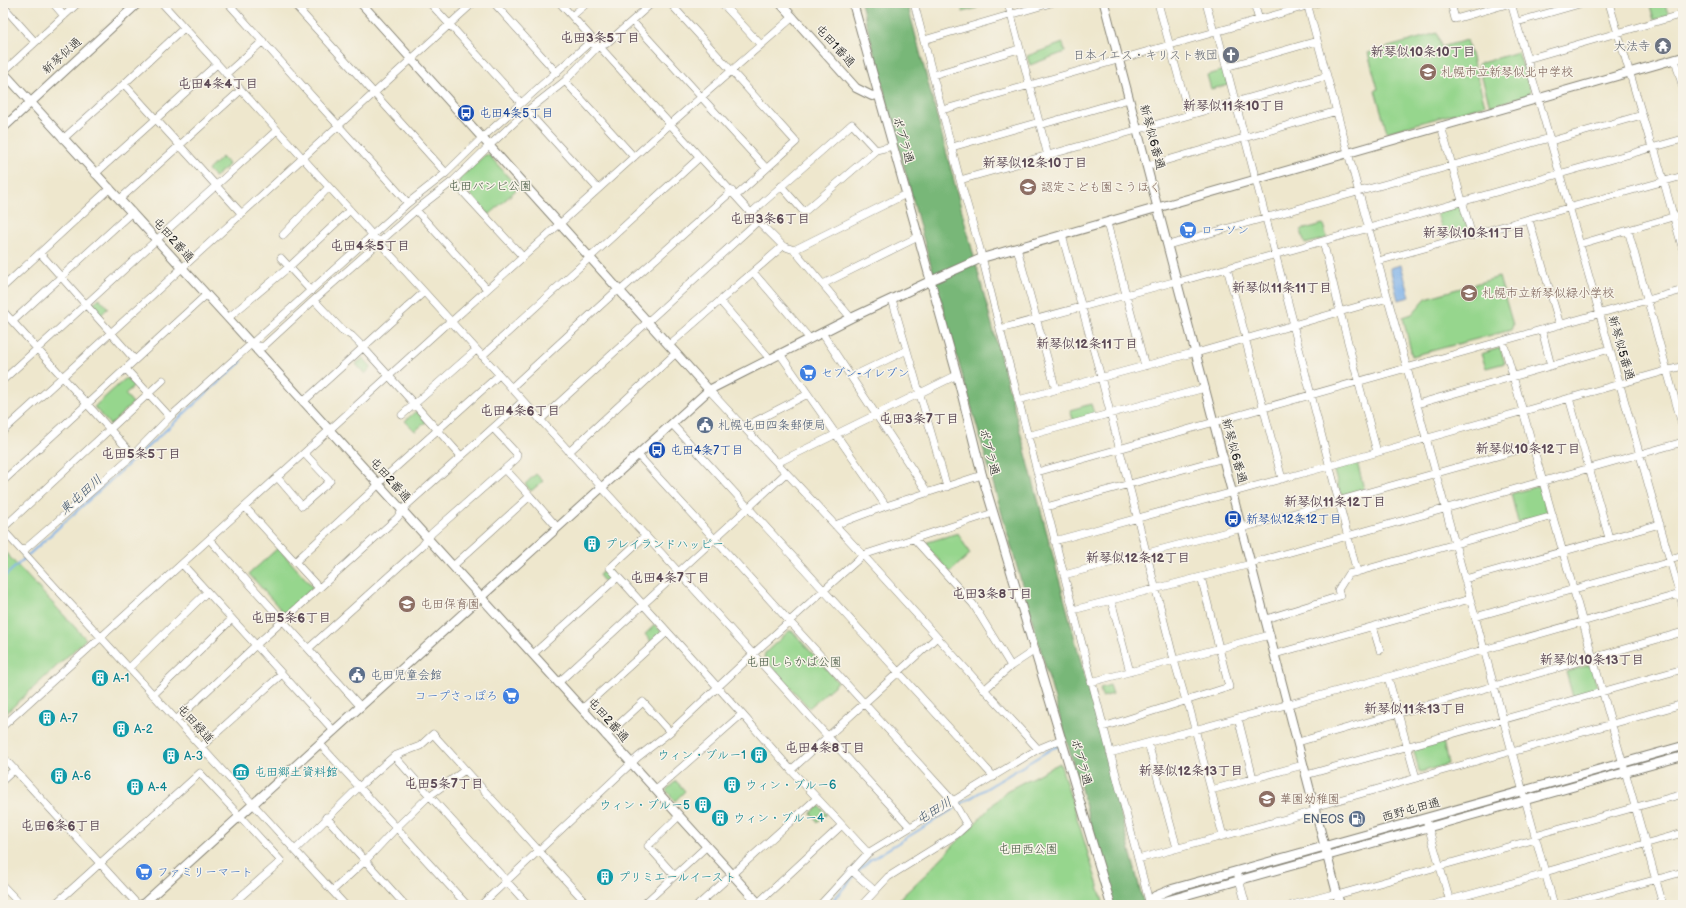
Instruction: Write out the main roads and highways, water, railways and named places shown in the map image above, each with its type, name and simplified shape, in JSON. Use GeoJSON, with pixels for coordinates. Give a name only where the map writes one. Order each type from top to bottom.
{"type":"FeatureCollection","features":[{"type":"Feature","properties":{"kind":"water"},"geometry":{"type":"Polygon","coordinates":[[[1401,265],[1410,297],[1398,300],[1390,268],[1401,265]]]}},
{"type":"Feature","properties":{"kind":"waterway","name":"東屯田川"},"geometry":{"type":"LineString","coordinates":[[3,578],[242,361]]}},
{"type":"Feature","properties":{"kind":"waterway","name":"屯田川"},"geometry":{"type":"LineString","coordinates":[[959,805],[1053,748],[1059,746]]}},
{"type":"Feature","properties":{"kind":"waterway","name":"屯田川"},"geometry":{"type":"LineString","coordinates":[[857,872],[870,860],[955,808]]}},
{"type":"Feature","properties":{"kind":"waterway","name":"屯田川"},"geometry":{"type":"LineString","coordinates":[[829,905],[854,876]]}},
{"type":"Feature","properties":{"kind":"place","name":"大法寺"},"geometry":{"type":"Point","coordinates":[1663,46]}},
{"type":"Feature","properties":{"kind":"place","name":"日本イエス・キリスト教団"},"geometry":{"type":"Point","coordinates":[1231,55]}},
{"type":"Feature","properties":{"kind":"place","name":"札幌市立新琴似北中学校"},"geometry":{"type":"Point","coordinates":[1428,72]}},
{"type":"Feature","properties":{"kind":"place","name":"屯田4条5丁目"},"geometry":{"type":"Point","coordinates":[466,113]}},
{"type":"Feature","properties":{"kind":"place","name":"認定こども園こうほく"},"geometry":{"type":"Point","coordinates":[1028,187]}},
{"type":"Feature","properties":{"kind":"place","name":"ローソン"},"geometry":{"type":"Point","coordinates":[1188,230]}},
{"type":"Feature","properties":{"kind":"place","name":"札幌市立新琴似緑小学校"},"geometry":{"type":"Point","coordinates":[1469,293]}},
{"type":"Feature","properties":{"kind":"place","name":"セブン-イレブン"},"geometry":{"type":"Point","coordinates":[808,373]}},
{"type":"Feature","properties":{"kind":"place","name":"札幌屯田四条郵便局"},"geometry":{"type":"Point","coordinates":[705,425]}},
{"type":"Feature","properties":{"kind":"place","name":"屯田4条7丁目"},"geometry":{"type":"Point","coordinates":[657,450]}},
{"type":"Feature","properties":{"kind":"place","name":"新琴似12条12丁目"},"geometry":{"type":"Point","coordinates":[1233,519]}},
{"type":"Feature","properties":{"kind":"place","name":"プレイランドハッピー"},"geometry":{"type":"Point","coordinates":[592,544]}},
{"type":"Feature","properties":{"kind":"place","name":"屯田保育園"},"geometry":{"type":"Point","coordinates":[407,604]}},
{"type":"Feature","properties":{"kind":"place","name":"屯田児童会館"},"geometry":{"type":"Point","coordinates":[357,675]}},
{"type":"Feature","properties":{"kind":"place","name":"A-1"},"geometry":{"type":"Point","coordinates":[100,678]}},
{"type":"Feature","properties":{"kind":"place","name":"コープさっぽろ"},"geometry":{"type":"Point","coordinates":[511,696]}},
{"type":"Feature","properties":{"kind":"place","name":"A-7"},"geometry":{"type":"Point","coordinates":[47,718]}},
{"type":"Feature","properties":{"kind":"place","name":"A-2"},"geometry":{"type":"Point","coordinates":[121,729]}},
{"type":"Feature","properties":{"kind":"place","name":"ウィン・ブルー1"},"geometry":{"type":"Point","coordinates":[759,755]}},
{"type":"Feature","properties":{"kind":"place","name":"A-3"},"geometry":{"type":"Point","coordinates":[171,756]}},
{"type":"Feature","properties":{"kind":"place","name":"屯田郷土資料館"},"geometry":{"type":"Point","coordinates":[241,772]}},
{"type":"Feature","properties":{"kind":"place","name":"A-6"},"geometry":{"type":"Point","coordinates":[59,776]}},
{"type":"Feature","properties":{"kind":"place","name":"ウィン・ブルー6"},"geometry":{"type":"Point","coordinates":[732,785]}},
{"type":"Feature","properties":{"kind":"place","name":"A-4"},"geometry":{"type":"Point","coordinates":[135,787]}},
{"type":"Feature","properties":{"kind":"place","name":"華園幼稚園"},"geometry":{"type":"Point","coordinates":[1267,799]}},
{"type":"Feature","properties":{"kind":"place","name":"ウィン・ブルー5"},"geometry":{"type":"Point","coordinates":[703,805]}},
{"type":"Feature","properties":{"kind":"place","name":"ウィン・ブルー4"},"geometry":{"type":"Point","coordinates":[720,818]}},
{"type":"Feature","properties":{"kind":"place","name":"ENEOS"},"geometry":{"type":"Point","coordinates":[1357,819]}},
{"type":"Feature","properties":{"kind":"place","name":"ファミリーマート"},"geometry":{"type":"Point","coordinates":[144,872]}},
{"type":"Feature","properties":{"kind":"place","name":"プリミエールイースト"},"geometry":{"type":"Point","coordinates":[605,877]}},
{"type":"Feature","properties":{"kind":"district","name":"屯田3条5丁目"},"geometry":{"type":"Point","coordinates":[600,38]}},
{"type":"Feature","properties":{"kind":"district","name":"新琴似10条10丁目"},"geometry":{"type":"Point","coordinates":[1423,52]}},
{"type":"Feature","properties":{"kind":"district","name":"屯田4条4丁目"},"geometry":{"type":"Point","coordinates":[218,84]}},
{"type":"Feature","properties":{"kind":"district","name":"新琴似11条10丁目"},"geometry":{"type":"Point","coordinates":[1234,106]}},
{"type":"Feature","properties":{"kind":"district","name":"新琴似12条10丁目"},"geometry":{"type":"Point","coordinates":[1035,163]}},
{"type":"Feature","properties":{"kind":"district","name":"屯田3条6丁目"},"geometry":{"type":"Point","coordinates":[770,219]}},
{"type":"Feature","properties":{"kind":"district","name":"新琴似10条11丁目"},"geometry":{"type":"Point","coordinates":[1474,233]}},
{"type":"Feature","properties":{"kind":"district","name":"屯田4条5丁目"},"geometry":{"type":"Point","coordinates":[370,246]}},
{"type":"Feature","properties":{"kind":"district","name":"新琴似11条11丁目"},"geometry":{"type":"Point","coordinates":[1282,288]}},
{"type":"Feature","properties":{"kind":"district","name":"新琴似12条11丁目"},"geometry":{"type":"Point","coordinates":[1087,344]}},
{"type":"Feature","properties":{"kind":"district","name":"屯田4条6丁目"},"geometry":{"type":"Point","coordinates":[520,411]}},
{"type":"Feature","properties":{"kind":"district","name":"屯田3条7丁目"},"geometry":{"type":"Point","coordinates":[919,419]}},
{"type":"Feature","properties":{"kind":"district","name":"新琴似10条12丁目"},"geometry":{"type":"Point","coordinates":[1528,449]}},
{"type":"Feature","properties":{"kind":"district","name":"屯田5条5丁目"},"geometry":{"type":"Point","coordinates":[141,454]}},
{"type":"Feature","properties":{"kind":"district","name":"新琴似11条12丁目"},"geometry":{"type":"Point","coordinates":[1335,502]}},
{"type":"Feature","properties":{"kind":"district","name":"新琴似12条12丁目"},"geometry":{"type":"Point","coordinates":[1138,558]}},
{"type":"Feature","properties":{"kind":"district","name":"屯田4条7丁目"},"geometry":{"type":"Point","coordinates":[670,578]}},
{"type":"Feature","properties":{"kind":"district","name":"屯田3条8丁目"},"geometry":{"type":"Point","coordinates":[992,594]}},
{"type":"Feature","properties":{"kind":"district","name":"屯田5条6丁目"},"geometry":{"type":"Point","coordinates":[291,618]}},
{"type":"Feature","properties":{"kind":"district","name":"新琴似10条13丁目"},"geometry":{"type":"Point","coordinates":[1592,660]}},
{"type":"Feature","properties":{"kind":"district","name":"新琴似11条13丁目"},"geometry":{"type":"Point","coordinates":[1415,709]}},
{"type":"Feature","properties":{"kind":"district","name":"屯田4条8丁目"},"geometry":{"type":"Point","coordinates":[825,748]}},
{"type":"Feature","properties":{"kind":"district","name":"新琴似12条13丁目"},"geometry":{"type":"Point","coordinates":[1191,771]}},
{"type":"Feature","properties":{"kind":"district","name":"屯田5条7丁目"},"geometry":{"type":"Point","coordinates":[444,784]}},
{"type":"Feature","properties":{"kind":"district","name":"屯田6条6丁目"},"geometry":{"type":"Point","coordinates":[61,826]}},
{"type":"Feature","properties":{"kind":"park label","name":"屯田バンビ公園"},"geometry":{"type":"Point","coordinates":[490,186]}},
{"type":"Feature","properties":{"kind":"park label","name":"屯田しらかば公園"},"geometry":{"type":"Point","coordinates":[794,662]}},
{"type":"Feature","properties":{"kind":"park label","name":"屯田西公園"},"geometry":{"type":"Point","coordinates":[1028,849]}}]}
